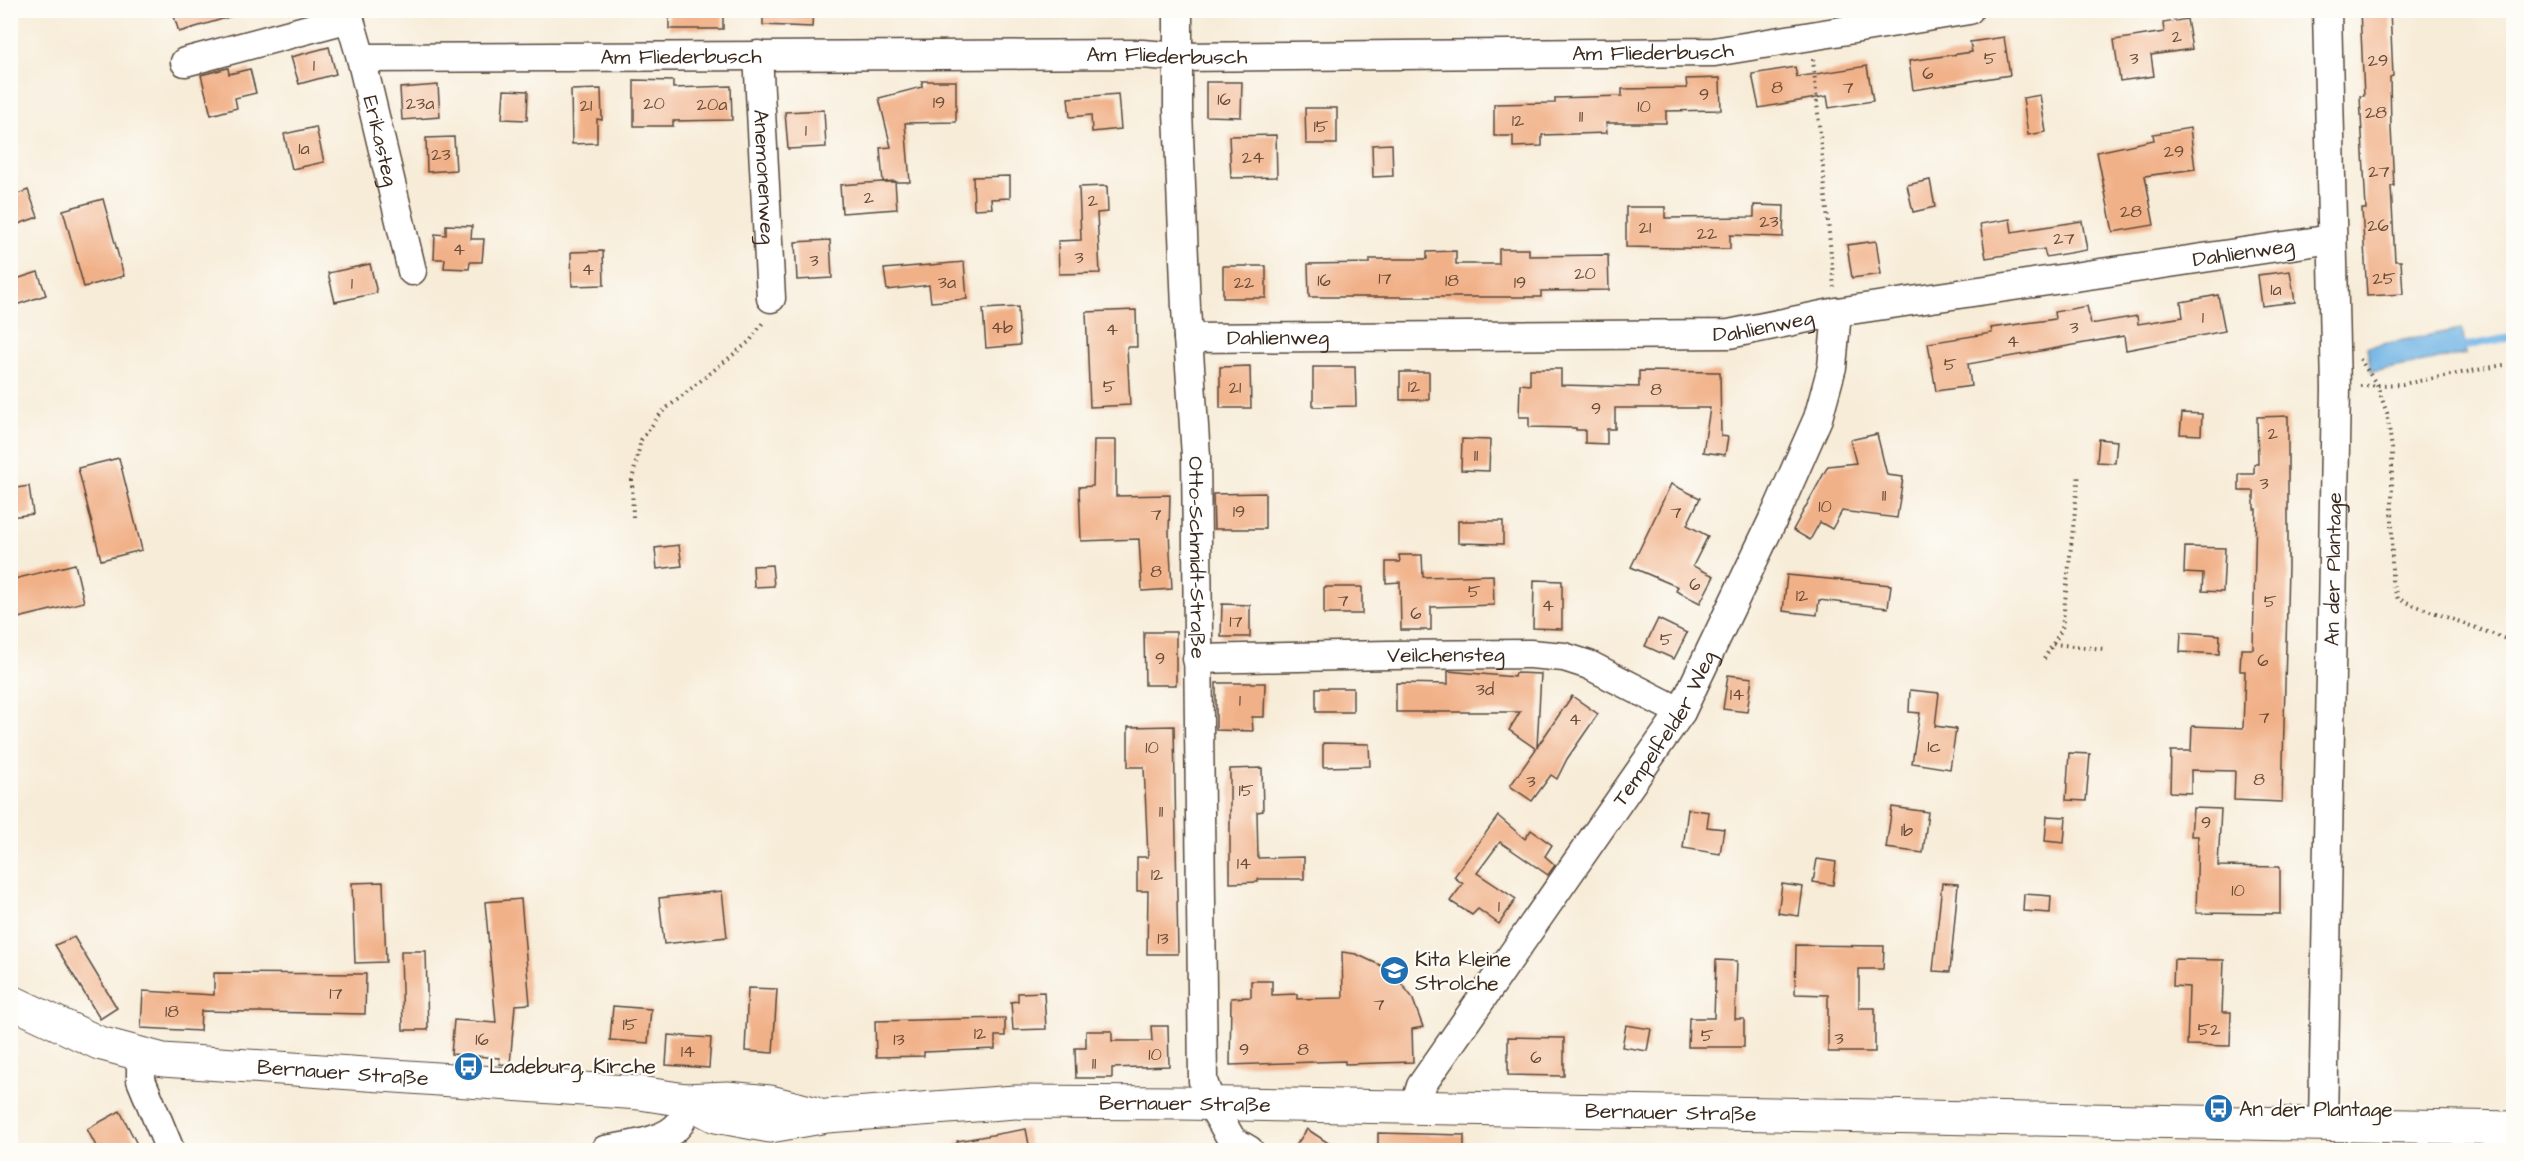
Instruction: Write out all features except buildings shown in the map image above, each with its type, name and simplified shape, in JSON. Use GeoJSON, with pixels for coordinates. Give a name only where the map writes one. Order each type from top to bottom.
{"type":"FeatureCollection","features":[{"type":"Feature","properties":{"kind":"main road","name":"Bernauer Straße"},"geometry":{"type":"LineString","coordinates":[[10,1001],[99,1043],[163,1060],[640,1094],[685,1100],[726,1098],[770,1102],[827,1116],[1015,1102],[2118,1119],[2514,1128]]}},
{"type":"Feature","properties":{"kind":"street","name":"Otto-Schmidt-Straße"},"geometry":{"type":"LineString","coordinates":[[1178,10],[1178,111],[1188,338],[1196,456],[1203,1081],[1211,1104],[1232,1140],[1249,1150]]}},
{"type":"Feature","properties":{"kind":"street","name":"Am Fliederbusch"},"geometry":{"type":"LineString","coordinates":[[361,58],[1142,54],[1179,57],[1714,52],[1969,10]]}},
{"type":"Feature","properties":{"kind":"street","name":"An der Plantage"},"geometry":{"type":"LineString","coordinates":[[2323,1125],[2336,388],[2326,10]]}},
{"type":"Feature","properties":{"kind":"street","name":"Erikasteg"},"geometry":{"type":"LineString","coordinates":[[348,14],[361,58],[412,271]]}},
{"type":"Feature","properties":{"kind":"street"},"geometry":{"type":"LineString","coordinates":[[185,62],[348,14]]}},
{"type":"Feature","properties":{"kind":"street","name":"Anemonenweg"},"geometry":{"type":"LineString","coordinates":[[759,55],[771,298]]}},
{"type":"Feature","properties":{"kind":"street","name":"Dahlienweg"},"geometry":{"type":"LineString","coordinates":[[1188,338],[1729,334],[1837,312],[2332,239]]}},
{"type":"Feature","properties":{"kind":"street","name":"Tempelfelder Weg"},"geometry":{"type":"LineString","coordinates":[[1414,1108],[1421,1086],[1681,712],[1778,511],[1818,418],[1832,367],[1837,312]]}},
{"type":"Feature","properties":{"kind":"street","name":"Veilchensteg"},"geometry":{"type":"LineString","coordinates":[[1197,659],[1530,654],[1564,657],[1589,665],[1681,712]]}},
{"type":"Feature","properties":{"kind":"street"},"geometry":{"type":"LineString","coordinates":[[141,1056],[141,1080],[170,1150]]}},
{"type":"Feature","properties":{"kind":"street"},"geometry":{"type":"LineString","coordinates":[[605,1150],[645,1143],[671,1132],[681,1122],[685,1100]]}},
{"type":"Feature","properties":{"kind":"path"},"geometry":{"type":"LineString","coordinates":[[1810,38],[1837,312]]}},
{"type":"Feature","properties":{"kind":"path"},"geometry":{"type":"LineString","coordinates":[[633,517],[632,480],[641,440],[662,412],[750,341],[766,319],[771,298]]}},
{"type":"Feature","properties":{"kind":"path"},"geometry":{"type":"LineString","coordinates":[[2358,356],[2377,385],[2387,413],[2392,449],[2392,582],[2398,599],[2514,642]]}},
{"type":"Feature","properties":{"kind":"path"},"geometry":{"type":"LineString","coordinates":[[2336,388],[2403,384],[2514,363]]}},
{"type":"Feature","properties":{"kind":"path"},"geometry":{"type":"LineString","coordinates":[[2044,659],[2062,629],[2079,473]]}},
{"type":"Feature","properties":{"kind":"path"},"geometry":{"type":"LineString","coordinates":[[2054,644],[2104,649]]}},
{"type":"Feature","properties":{"kind":"water"},"geometry":{"type":"Polygon","coordinates":[[[2462,329],[2466,354],[2371,372],[2367,347],[2462,329]]]}},
{"type":"Feature","properties":{"kind":"waterway"},"geometry":{"type":"LineString","coordinates":[[2465,346],[2514,337]]}},
{"type":"Feature","properties":{"kind":"place","name":"Kita kleine Strolche"},"geometry":{"type":"Point","coordinates":[1394,971]}},
{"type":"Feature","properties":{"kind":"place","name":"Ladeburg, Kirche"},"geometry":{"type":"Point","coordinates":[468,1066]}},
{"type":"Feature","properties":{"kind":"place","name":"An der Plantage"},"geometry":{"type":"Point","coordinates":[2218,1109]}}]}
